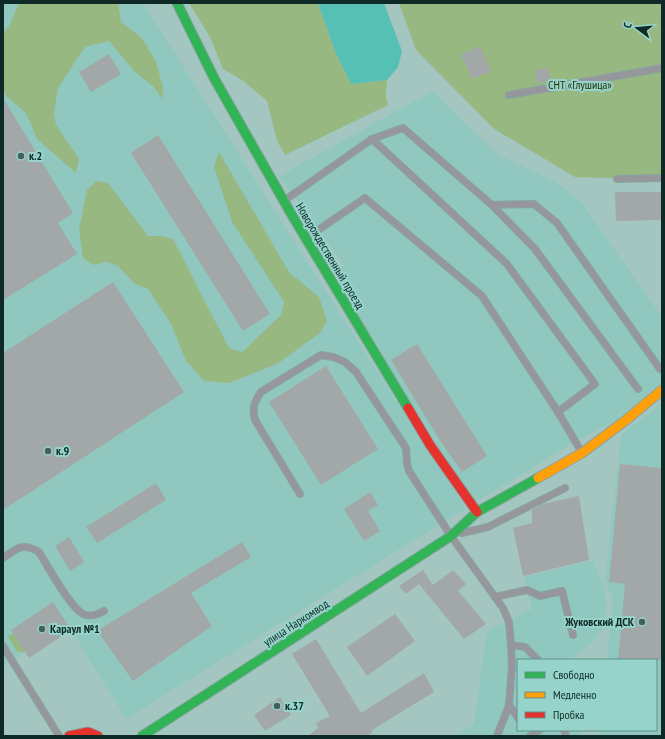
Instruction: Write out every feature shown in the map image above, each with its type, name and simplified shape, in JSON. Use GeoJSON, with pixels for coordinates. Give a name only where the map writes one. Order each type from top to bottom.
{"type":"FeatureCollection","features":[{"type":"Feature","properties":{"kind":"street","name":"Новорождественный проезд"},"geometry":{"type":"LineString","coordinates":[[177,3],[214,78],[284,201],[430,445],[477,512]]}},
{"type":"Feature","properties":{"kind":"street","name":"улица Наркомвод"},"geometry":{"type":"LineString","coordinates":[[142,736],[451,536],[485,505],[582,453],[626,420],[662,390]]}},
{"type":"Feature","properties":{"kind":"street"},"geometry":{"type":"LineString","coordinates":[[69,736],[88,732],[98,736]]}},
{"type":"Feature","properties":{"kind":"lane"},"geometry":{"type":"LineString","coordinates":[[510,95],[662,68]]}},
{"type":"Feature","properties":{"kind":"lane"},"geometry":{"type":"LineString","coordinates":[[284,201],[372,139],[403,128],[492,205],[535,249],[638,389]]}},
{"type":"Feature","properties":{"kind":"lane"},"geometry":{"type":"LineString","coordinates":[[372,139],[507,264],[594,384],[558,412]]}},
{"type":"Feature","properties":{"kind":"lane"},"geometry":{"type":"LineString","coordinates":[[617,179],[662,178]]}},
{"type":"Feature","properties":{"kind":"lane"},"geometry":{"type":"LineString","coordinates":[[306,238],[365,198],[482,296],[558,412],[582,453]]}},
{"type":"Feature","properties":{"kind":"lane"},"geometry":{"type":"LineString","coordinates":[[492,205],[534,204],[557,223],[660,369]]}},
{"type":"Feature","properties":{"kind":"lane"},"geometry":{"type":"LineString","coordinates":[[318,258],[339,270]]}},
{"type":"Feature","properties":{"kind":"lane"},"geometry":{"type":"LineString","coordinates":[[300,494],[255,420],[253,410],[256,400],[262,392],[321,356],[334,357],[346,362],[356,372],[406,448],[409,471],[451,536],[503,608],[509,622],[512,666],[509,705],[497,736]]}},
{"type":"Feature","properties":{"kind":"lane"},"geometry":{"type":"LineString","coordinates":[[451,536],[488,526],[565,488]]}},
{"type":"Feature","properties":{"kind":"lane"},"geometry":{"type":"LineString","coordinates":[[3,558],[21,547],[30,547],[39,552],[74,607],[90,616],[97,615],[104,611]]}},
{"type":"Feature","properties":{"kind":"lane"},"geometry":{"type":"LineString","coordinates":[[495,597],[528,590],[540,596],[562,591],[573,635]]}},
{"type":"Feature","properties":{"kind":"lane"},"geometry":{"type":"LineString","coordinates":[[511,645],[525,647],[537,659]]}},
{"type":"Feature","properties":{"kind":"lane"},"geometry":{"type":"LineString","coordinates":[[3,646],[59,736]]}},
{"type":"Feature","properties":{"kind":"lane"},"geometry":{"type":"LineString","coordinates":[[509,705],[517,717]]}},
{"type":"Feature","properties":{"kind":"shaded area"},"geometry":{"type":"Polygon","coordinates":[[[3,3],[143,3],[348,326],[466,508],[126,719],[71,630],[29,658],[25,652],[3,666],[3,3]]]}},
{"type":"Feature","properties":{"kind":"shaded area"},"geometry":{"type":"Polygon","coordinates":[[[433,91],[496,153],[557,183],[582,203],[662,317],[662,382],[616,420],[575,442],[474,503],[331,275],[345,266],[279,176],[433,91]]]}},
{"type":"Feature","properties":{"kind":"shaded area","name":"Жуковский ДСК"},"geometry":{"type":"Polygon","coordinates":[[[662,403],[662,736],[600,736],[601,731],[657,731],[657,659],[607,659],[613,599],[605,581],[621,435],[662,403]]]}},
{"type":"Feature","properties":{"kind":"shaded area"},"geometry":{"type":"Polygon","coordinates":[[[593,560],[604,588],[606,613],[603,628],[594,641],[575,657],[568,659],[517,659],[517,731],[580,731],[581,736],[456,736],[474,724],[486,635],[491,629],[532,609],[524,577],[593,560]]]}},
{"type":"Feature","properties":{"kind":"green space"},"geometry":{"type":"Polygon","coordinates":[[[19,3],[118,3],[121,22],[142,38],[156,62],[163,87],[162,99],[155,88],[134,71],[109,41],[85,47],[58,88],[54,113],[56,125],[79,159],[76,173],[37,139],[26,113],[6,96],[3,87],[3,33],[9,26],[19,3]]]}},
{"type":"Feature","properties":{"kind":"green space"},"geometry":{"type":"Polygon","coordinates":[[[189,3],[318,3],[336,54],[351,84],[387,80],[386,96],[388,105],[285,155],[277,141],[267,101],[242,80],[223,69],[210,37],[189,3]]]}},
{"type":"Feature","properties":{"kind":"green space","name":"СНТ «Глушица»"},"geometry":{"type":"Polygon","coordinates":[[[399,3],[662,3],[662,180],[575,177],[494,129],[416,50],[399,3]]]}},
{"type":"Feature","properties":{"kind":"green space"},"geometry":{"type":"Polygon","coordinates":[[[219,152],[289,272],[319,297],[327,321],[320,333],[277,364],[229,383],[204,381],[186,361],[171,324],[148,289],[135,284],[118,266],[107,262],[94,265],[83,258],[79,229],[87,190],[96,181],[108,183],[148,236],[161,236],[173,239],[229,348],[242,352],[281,315],[284,302],[232,222],[214,167],[219,152]]]}},
{"type":"Feature","properties":{"kind":"green space"},"geometry":{"type":"Polygon","coordinates":[[[13,633],[25,651],[21,653],[20,651],[17,652],[8,637],[13,633]]]}},
{"type":"Feature","properties":{"kind":"water"},"geometry":{"type":"Polygon","coordinates":[[[318,3],[384,3],[402,51],[398,67],[387,80],[351,84],[336,54],[318,3]]]}},
{"type":"Feature","properties":{"kind":"building"},"geometry":{"type":"Polygon","coordinates":[[[480,46],[491,71],[472,79],[461,55],[480,46]]]}},
{"type":"Feature","properties":{"kind":"building"},"geometry":{"type":"Polygon","coordinates":[[[109,54],[121,74],[91,92],[79,72],[109,54]]]}},
{"type":"Feature","properties":{"kind":"building"},"geometry":{"type":"Polygon","coordinates":[[[548,68],[550,81],[537,83],[535,70],[548,68]]]}},
{"type":"Feature","properties":{"kind":"building","name":"к.2"},"geometry":{"type":"Polygon","coordinates":[[[3,98],[73,213],[58,223],[77,254],[3,300],[3,98]]]}},
{"type":"Feature","properties":{"kind":"building"},"geometry":{"type":"Polygon","coordinates":[[[158,135],[270,314],[243,331],[131,153],[158,135]]]}},
{"type":"Feature","properties":{"kind":"building"},"geometry":{"type":"Polygon","coordinates":[[[615,192],[662,192],[662,220],[616,221],[615,192]]]}},
{"type":"Feature","properties":{"kind":"building","name":"к.9"},"geometry":{"type":"Polygon","coordinates":[[[113,282],[184,392],[3,510],[3,353],[113,282]]]}},
{"type":"Feature","properties":{"kind":"building"},"geometry":{"type":"Polygon","coordinates":[[[417,344],[487,456],[462,472],[439,439],[391,360],[417,344]]]}},
{"type":"Feature","properties":{"kind":"building"},"geometry":{"type":"Polygon","coordinates":[[[326,366],[378,449],[321,485],[269,402],[326,366]]]}},
{"type":"Feature","properties":{"kind":"building","name":"Жуковский ДСК"},"geometry":{"type":"Polygon","coordinates":[[[620,464],[662,468],[662,660],[618,659],[625,584],[609,582],[620,464]]]}},
{"type":"Feature","properties":{"kind":"building"},"geometry":{"type":"Polygon","coordinates":[[[156,483],[166,500],[97,543],[86,527],[156,483]]]}},
{"type":"Feature","properties":{"kind":"building"},"geometry":{"type":"Polygon","coordinates":[[[370,492],[378,505],[368,511],[380,531],[364,541],[344,509],[370,492]]]}},
{"type":"Feature","properties":{"kind":"building"},"geometry":{"type":"Polygon","coordinates":[[[579,496],[589,560],[523,576],[513,528],[532,523],[532,510],[543,504],[579,496]]]}},
{"type":"Feature","properties":{"kind":"building"},"geometry":{"type":"Polygon","coordinates":[[[69,537],[84,562],[70,571],[55,546],[69,537]]]}},
{"type":"Feature","properties":{"kind":"building"},"geometry":{"type":"Polygon","coordinates":[[[242,542],[251,557],[191,593],[212,626],[133,681],[97,631],[242,542]]]}},
{"type":"Feature","properties":{"kind":"building"},"geometry":{"type":"Polygon","coordinates":[[[423,570],[433,585],[453,570],[466,584],[458,591],[486,624],[464,639],[419,584],[406,594],[399,586],[423,570]]]}},
{"type":"Feature","properties":{"kind":"building","name":"Караул №1"},"geometry":{"type":"Polygon","coordinates":[[[53,602],[71,630],[29,658],[11,630],[53,602]]]}},
{"type":"Feature","properties":{"kind":"building"},"geometry":{"type":"Polygon","coordinates":[[[395,614],[415,641],[367,676],[347,647],[395,614]]]}},
{"type":"Feature","properties":{"kind":"building"},"geometry":{"type":"Polygon","coordinates":[[[316,639],[361,713],[424,673],[434,692],[372,730],[373,732],[367,736],[308,736],[318,728],[316,723],[330,716],[292,654],[316,639]]]}},
{"type":"Feature","properties":{"kind":"building","name":"к.37"},"geometry":{"type":"Polygon","coordinates":[[[280,697],[291,715],[265,731],[254,715],[280,697]]]}},
{"type":"Feature","properties":{"kind":"traffic: fast"},"geometry":{"type":"LineString","coordinates":[[177,3],[214,78],[293,217],[408,408]]}},
{"type":"Feature","properties":{"kind":"traffic: fast"},"geometry":{"type":"LineString","coordinates":[[142,736],[451,536],[477,512],[538,478]]}},
{"type":"Feature","properties":{"kind":"traffic: slow"},"geometry":{"type":"LineString","coordinates":[[538,478],[582,453],[626,420],[662,390]]}},
{"type":"Feature","properties":{"kind":"traffic: jam"},"geometry":{"type":"LineString","coordinates":[[408,408],[430,445],[477,512]]}},
{"type":"Feature","properties":{"kind":"traffic: jam"},"geometry":{"type":"LineString","coordinates":[[69,736],[88,732],[98,736]]}},
{"type":"Feature","properties":{"kind":"place","name":"к.2"},"geometry":{"type":"Point","coordinates":[21,156]}},
{"type":"Feature","properties":{"kind":"place","name":"к.9"},"geometry":{"type":"Point","coordinates":[48,451]}},
{"type":"Feature","properties":{"kind":"place","name":"Жуковский ДСК"},"geometry":{"type":"Point","coordinates":[642,622]}},
{"type":"Feature","properties":{"kind":"place","name":"Караул №1"},"geometry":{"type":"Point","coordinates":[42,629]}},
{"type":"Feature","properties":{"kind":"place","name":"к.37"},"geometry":{"type":"Point","coordinates":[277,706]}}]}
